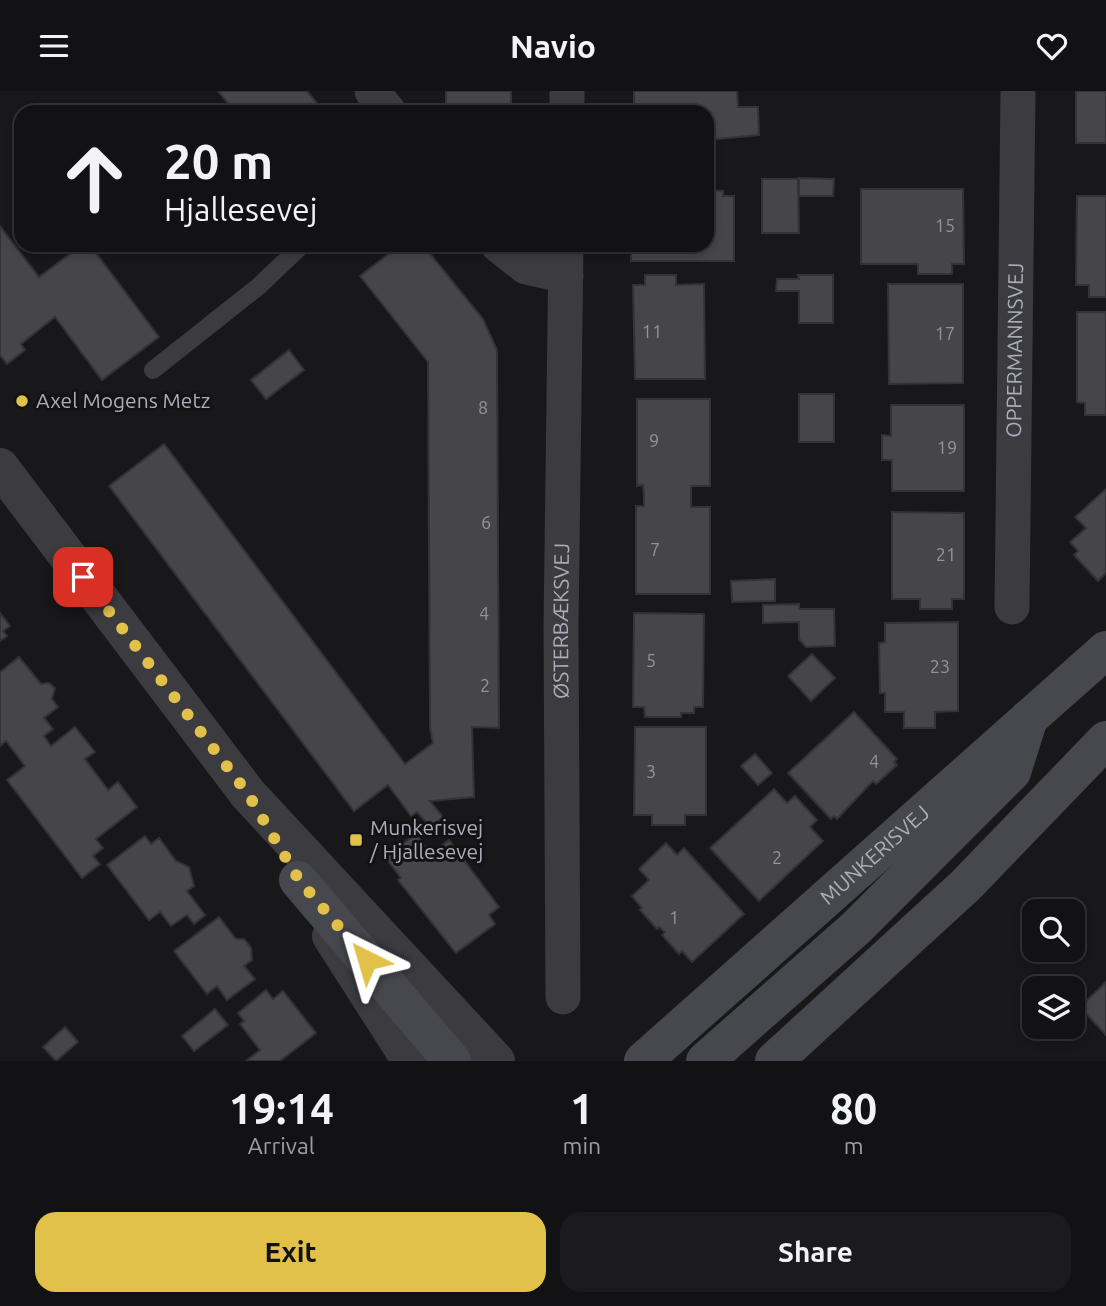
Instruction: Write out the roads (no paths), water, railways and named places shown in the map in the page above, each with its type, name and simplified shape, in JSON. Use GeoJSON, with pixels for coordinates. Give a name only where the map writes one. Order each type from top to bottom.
{"type":"FeatureCollection","features":[{"type":"Feature","properties":{"kind":"main road","name":"MUNKERISVEJ"},"geometry":{"type":"LineString","coordinates":[[643,1061],[1106,650]]}},
{"type":"Feature","properties":{"kind":"main road"},"geometry":{"type":"LineString","coordinates":[[705,1061],[856,928],[1012,772],[1030,716]]}},
{"type":"Feature","properties":{"kind":"main road"},"geometry":{"type":"LineString","coordinates":[[774,1061],[965,886],[1101,752]]}},
{"type":"Feature","properties":{"kind":"main road"},"geometry":{"type":"LineString","coordinates":[[299,880],[452,1061]]}},
{"type":"Feature","properties":{"kind":"street"},"geometry":{"type":"LineString","coordinates":[[372,91],[383,105]]}},
{"type":"Feature","properties":{"kind":"street","name":"OPPERMANNSVEJ"},"geometry":{"type":"LineString","coordinates":[[1012,607],[1018,91]]}},
{"type":"Feature","properties":{"kind":"street"},"geometry":{"type":"LineString","coordinates":[[507,252],[526,267],[566,260]]}},
{"type":"Feature","properties":{"kind":"street","name":"ØSTERBÆKSVEJ"},"geometry":{"type":"LineString","coordinates":[[563,997],[561,627],[566,260]]}},
{"type":"Feature","properties":{"kind":"street"},"geometry":{"type":"LineString","coordinates":[[0,467],[248,794],[496,1061]]}},
{"type":"Feature","properties":{"kind":"street"},"geometry":{"type":"LineString","coordinates":[[248,794],[411,1061]]}},
{"type":"Feature","properties":{"kind":"lane"},"geometry":{"type":"LineString","coordinates":[[153,370],[259,286],[295,252]]}},
{"type":"Feature","properties":{"kind":"place","name":"Axel Mogens Metz"},"geometry":{"type":"Point","coordinates":[22,401]}},
{"type":"Feature","properties":{"kind":"place","name":"Munkerisvej / Hjallesevej"},"geometry":{"type":"Point","coordinates":[356,840]}}]}
